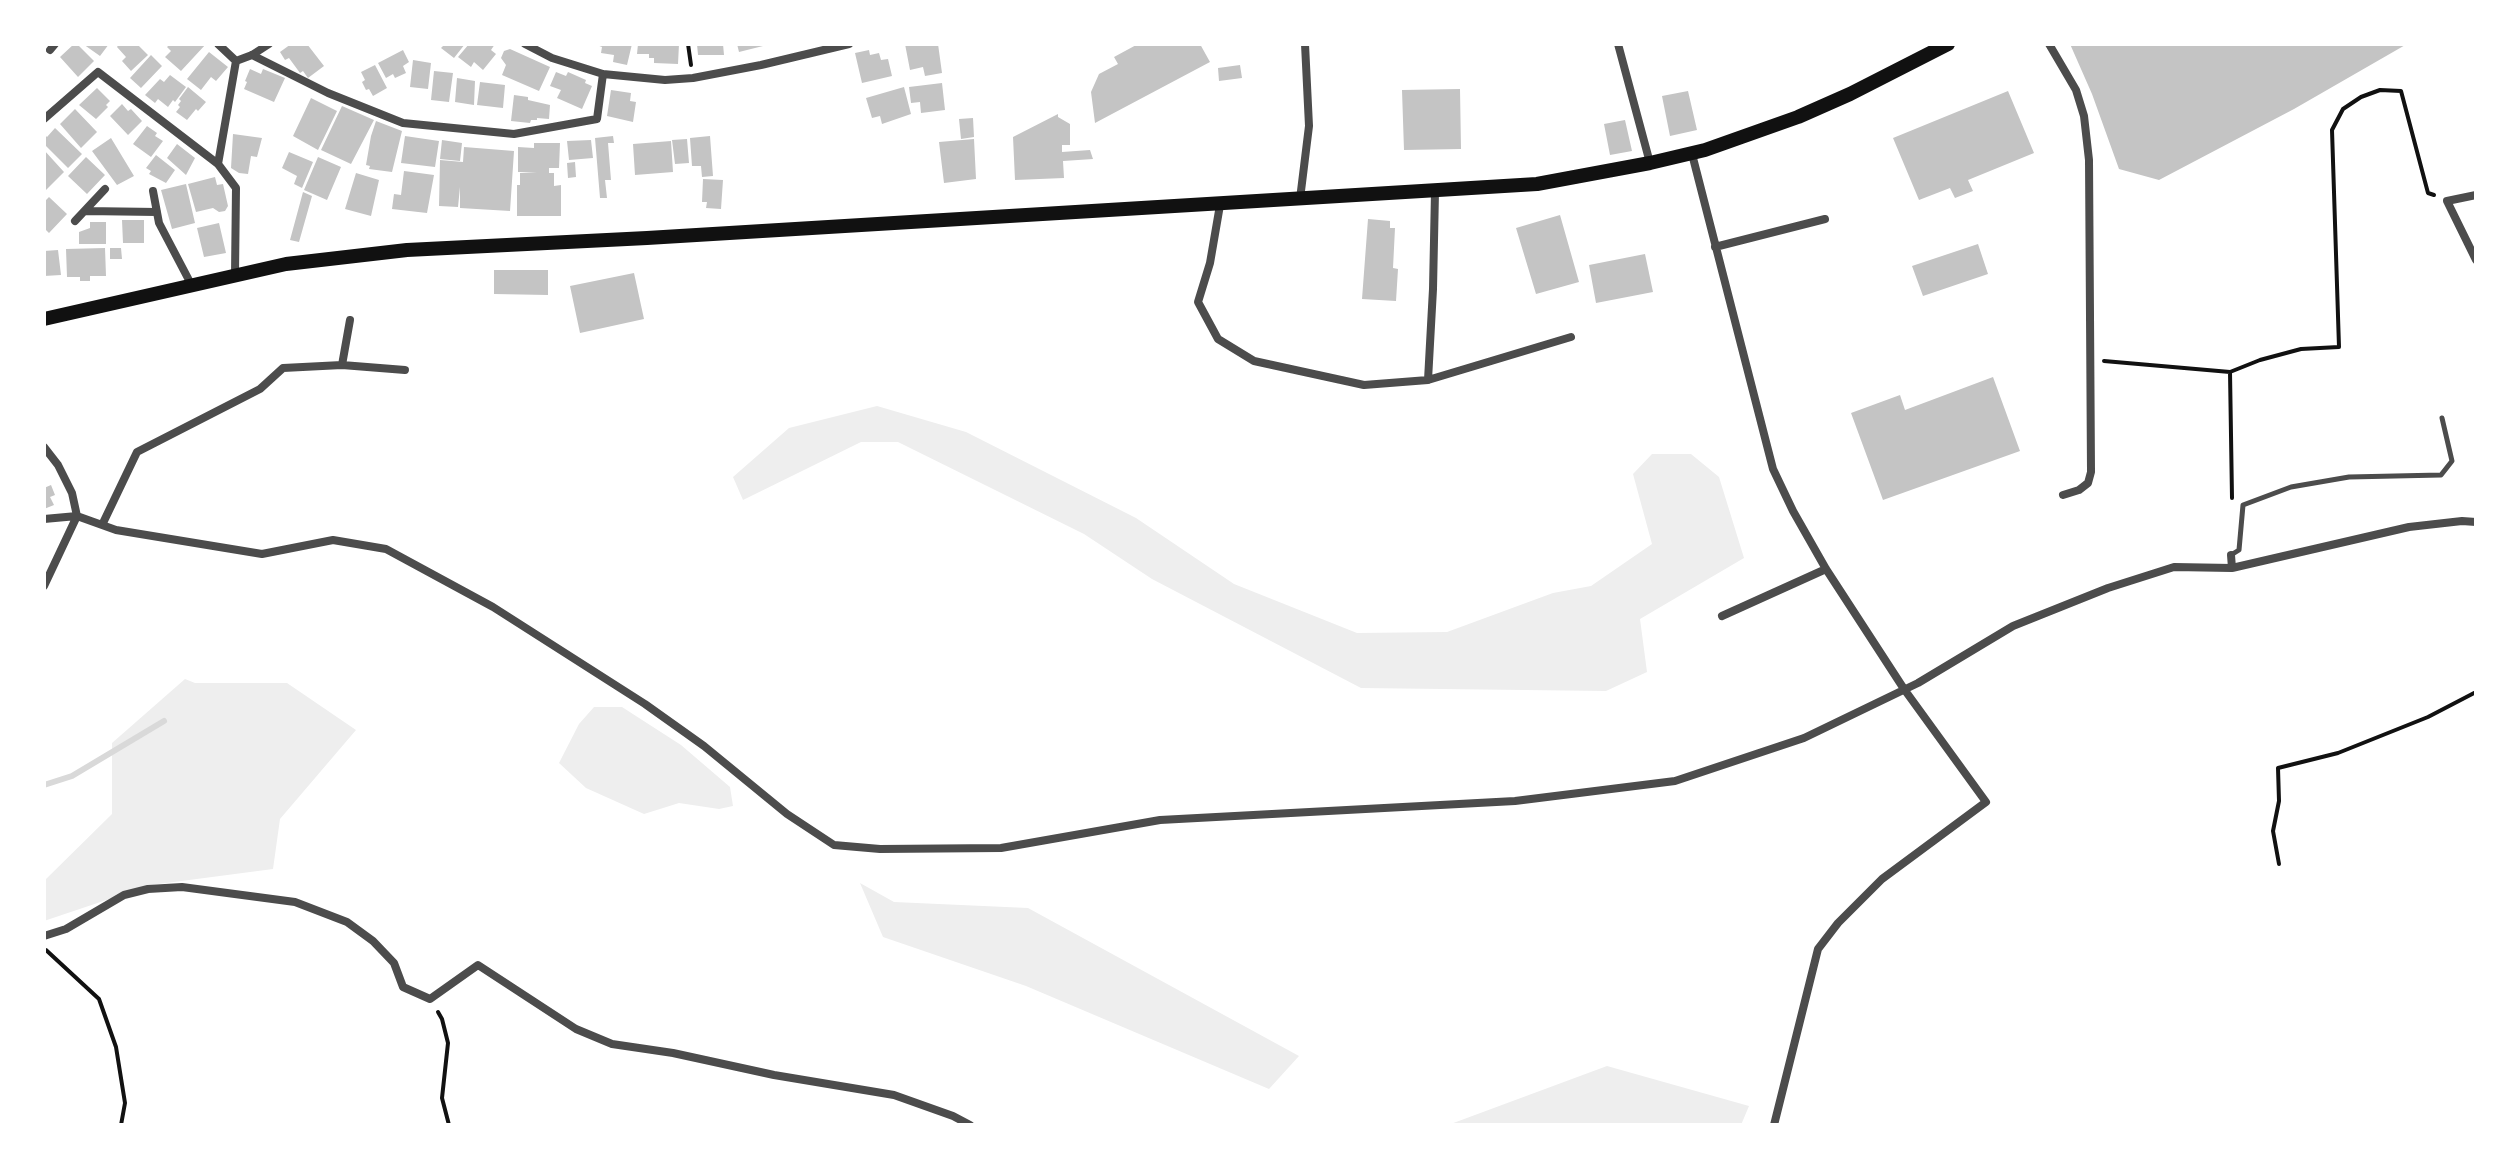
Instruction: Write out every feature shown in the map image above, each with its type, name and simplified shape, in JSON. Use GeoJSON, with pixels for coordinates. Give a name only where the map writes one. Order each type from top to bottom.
{"type":"FeatureCollection","features":[{"type":"Feature","properties":{"kind":"main road"},"geometry":{"type":"LineString","coordinates":[[44,319],[286,264],[407,250],[1220,205],[1537,184],[1692,154],[1798,117],[1948,44]]}},
{"type":"Feature","properties":{"kind":"street"},"geometry":{"type":"LineString","coordinates":[[218,44],[236,61]]}},
{"type":"Feature","properties":{"kind":"street"},"geometry":{"type":"LineString","coordinates":[[236,61],[269,44]]}},
{"type":"Feature","properties":{"kind":"street"},"geometry":{"type":"LineString","coordinates":[[525,44],[552,58],[603,74],[665,80],[761,65],[849,44]]}},
{"type":"Feature","properties":{"kind":"street"},"geometry":{"type":"LineString","coordinates":[[1300,199],[1309,126],[1305,44]]}},
{"type":"Feature","properties":{"kind":"street"},"geometry":{"type":"LineString","coordinates":[[1618,44],[1650,163]]}},
{"type":"Feature","properties":{"kind":"street"},"geometry":{"type":"LineString","coordinates":[[2049,44],[2076,90],[2088,139],[2091,472],[2088,483],[2079,490],[2063,495]]}},
{"type":"Feature","properties":{"kind":"street"},"geometry":{"type":"LineString","coordinates":[[252,55],[328,93],[403,123],[514,134],[597,119],[603,74]]}},
{"type":"Feature","properties":{"kind":"street"},"geometry":{"type":"LineString","coordinates":[[218,164],[236,61]]}},
{"type":"Feature","properties":{"kind":"street"},"geometry":{"type":"LineString","coordinates":[[44,119],[98,72],[218,164],[236,188],[235,274]]}},
{"type":"Feature","properties":{"kind":"street"},"geometry":{"type":"LineString","coordinates":[[1692,154],[1773,469],[1826,569],[1904,689],[1986,802],[1882,879],[1838,923],[1818,949],[1774,1125]]}},
{"type":"Feature","properties":{"kind":"street"},"geometry":{"type":"LineString","coordinates":[[75,221],[105,189]]}},
{"type":"Feature","properties":{"kind":"street"},"geometry":{"type":"LineString","coordinates":[[153,191],[159,223],[191,284]]}},
{"type":"Feature","properties":{"kind":"street"},"geometry":{"type":"LineString","coordinates":[[1428,380],[1435,192]]}},
{"type":"Feature","properties":{"kind":"street"},"geometry":{"type":"LineString","coordinates":[[2476,195],[2447,201],[2476,260]]}},
{"type":"Feature","properties":{"kind":"street"},"geometry":{"type":"LineString","coordinates":[[1220,205],[1210,263],[1198,302],[1218,339],[1254,361],[1364,385],[1428,380],[1571,337]]}},
{"type":"Feature","properties":{"kind":"street"},"geometry":{"type":"LineString","coordinates":[[85,211],[157,212]]}},
{"type":"Feature","properties":{"kind":"street"},"geometry":{"type":"LineString","coordinates":[[1715,247],[1825,219]]}},
{"type":"Feature","properties":{"kind":"street"},"geometry":{"type":"LineString","coordinates":[[342,365],[350,320]]}},
{"type":"Feature","properties":{"kind":"street"},"geometry":{"type":"LineString","coordinates":[[103,523],[137,452],[260,389],[283,368],[342,365],[405,370]]}},
{"type":"Feature","properties":{"kind":"street"},"geometry":{"type":"LineString","coordinates":[[44,447],[58,465],[72,493],[77,516],[44,586]]}},
{"type":"Feature","properties":{"kind":"street"},"geometry":{"type":"LineString","coordinates":[[44,519],[77,516],[116,530],[262,554],[333,540],[386,549],[493,607],[645,704],[704,746],[787,814],[834,845],[880,849],[1001,848],[1160,820],[1515,801],[1675,781],[1804,738],[1918,683],[2013,626],[2108,588],[2174,567],[2232,568],[2409,527],[2476,522]]}},
{"type":"Feature","properties":{"kind":"street"},"geometry":{"type":"LineString","coordinates":[[2231,555],[2232,568]]}},
{"type":"Feature","properties":{"kind":"street"},"geometry":{"type":"LineString","coordinates":[[1722,616],[1826,569]]}},
{"type":"Feature","properties":{"kind":"street"},"geometry":{"type":"LineString","coordinates":[[44,936],[66,929],[124,895],[148,889],[182,887],[295,902],[347,922],[373,941],[394,963],[403,987],[430,999],[478,965],[576,1029],[612,1044],[894,1095],[970,1125]]}},
{"type":"Feature","properties":{"kind":"lane"},"geometry":{"type":"LineString","coordinates":[[2231,555],[2239,550],[2243,505],[2291,487],[2349,477],[2441,475],[2452,461],[2442,418]]}},
{"type":"Feature","properties":{"kind":"path"},"geometry":{"type":"LineString","coordinates":[[688,44],[693,78]]}},
{"type":"Feature","properties":{"kind":"path"},"geometry":{"type":"LineString","coordinates":[[2091,360],[2230,372],[2301,349],[2339,347],[2332,130],[2343,109],[2361,97],[2380,90],[2401,91],[2428,193],[2447,201]]}},
{"type":"Feature","properties":{"kind":"path"},"geometry":{"type":"LineString","coordinates":[[2230,372],[2232,473]]}},
{"type":"Feature","properties":{"kind":"path"},"geometry":{"type":"LineString","coordinates":[[2279,864],[2273,831],[2279,801],[2278,768],[2338,753],[2428,717],[2476,692]]}},
{"type":"Feature","properties":{"kind":"path"},"geometry":{"type":"LineString","coordinates":[[44,947],[99,999],[116,1047],[125,1103],[121,1125]]}},
{"type":"Feature","properties":{"kind":"path"},"geometry":{"type":"LineString","coordinates":[[430,999],[442,1019],[448,1043],[442,1098],[449,1125]]}},
{"type":"Feature","properties":{"kind":"shaded area"},"geometry":{"type":"Polygon","coordinates":[[[877,406],[966,432],[1136,518],[1234,584],[1357,633],[1447,632],[1553,593],[1591,586],[1652,544],[1633,474],[1652,454],[1691,454],[1719,477],[1744,558],[1640,619],[1647,672],[1606,691],[1361,688],[1152,579],[1084,534],[898,442],[861,442],[743,500],[733,477],[789,428],[877,406]]]}},
{"type":"Feature","properties":{"kind":"shaded area"},"geometry":{"type":"Polygon","coordinates":[[[185,679],[195,683],[287,683],[356,730],[280,819],[273,869],[151,885],[44,921],[44,881],[112,814],[112,743],[185,679]]]}},
{"type":"Feature","properties":{"kind":"shaded area"},"geometry":{"type":"Polygon","coordinates":[[[594,707],[622,707],[681,745],[730,787],[733,806],[719,809],[679,803],[644,814],[586,788],[559,763],[579,724],[594,707]]]}},
{"type":"Feature","properties":{"kind":"shaded area"},"geometry":{"type":"Polygon","coordinates":[[[860,883],[894,902],[1028,908],[1299,1056],[1269,1089],[1026,986],[883,937],[860,883]]]}},
{"type":"Feature","properties":{"kind":"shaded area"},"geometry":{"type":"Polygon","coordinates":[[[1607,1066],[1749,1106],[1741,1125],[1448,1125],[1607,1066]]]}},
{"type":"Feature","properties":{"kind":"building"},"geometry":{"type":"Polygon","coordinates":[[[74,44],[94,61],[78,77],[60,57],[74,44]]]}},
{"type":"Feature","properties":{"kind":"building"},"geometry":{"type":"Polygon","coordinates":[[[83,44],[109,44],[100,56],[83,44]]]}},
{"type":"Feature","properties":{"kind":"building"},"geometry":{"type":"Polygon","coordinates":[[[119,44],[137,44],[148,55],[131,71],[122,61],[126,57],[117,47],[119,44]]]}},
{"type":"Feature","properties":{"kind":"building"},"geometry":{"type":"Polygon","coordinates":[[[170,44],[206,44],[181,71],[165,57],[171,51],[167,47],[170,44]]]}},
{"type":"Feature","properties":{"kind":"building"},"geometry":{"type":"Polygon","coordinates":[[[291,44],[307,44],[324,66],[308,78],[303,71],[300,73],[280,52],[291,44]]]}},
{"type":"Feature","properties":{"kind":"building"},"geometry":{"type":"Polygon","coordinates":[[[445,44],[465,44],[454,58],[441,48],[445,44]]]}},
{"type":"Feature","properties":{"kind":"building"},"geometry":{"type":"Polygon","coordinates":[[[469,44],[495,44],[491,50],[496,54],[483,70],[474,62],[471,67],[458,57],[469,44]]]}},
{"type":"Feature","properties":{"kind":"building"},"geometry":{"type":"Polygon","coordinates":[[[594,44],[632,44],[627,65],[613,62],[614,55],[601,53],[602,47],[594,44]]]}},
{"type":"Feature","properties":{"kind":"building"},"geometry":{"type":"Polygon","coordinates":[[[638,44],[679,44],[678,64],[654,63],[654,58],[649,58],[649,54],[637,54],[638,44]]]}},
{"type":"Feature","properties":{"kind":"building"},"geometry":{"type":"Polygon","coordinates":[[[697,44],[723,44],[724,55],[698,55],[697,44]]]}},
{"type":"Feature","properties":{"kind":"building"},"geometry":{"type":"Polygon","coordinates":[[[737,44],[766,44],[767,45],[739,52],[737,44]]]}},
{"type":"Feature","properties":{"kind":"building"},"geometry":{"type":"Polygon","coordinates":[[[905,44],[938,44],[942,73],[925,76],[923,67],[910,70],[905,44]]]}},
{"type":"Feature","properties":{"kind":"building"},"geometry":{"type":"Polygon","coordinates":[[[1138,44],[1200,44],[1210,62],[1095,123],[1091,92],[1099,74],[1118,64],[1114,57],[1138,44]]]}},
{"type":"Feature","properties":{"kind":"building"},"geometry":{"type":"Polygon","coordinates":[[[2070,44],[2407,44],[2294,109],[2159,180],[2119,169],[2070,44]]]}},
{"type":"Feature","properties":{"kind":"building"},"geometry":{"type":"Polygon","coordinates":[[[510,49],[550,67],[539,91],[502,75],[506,65],[501,58],[504,51],[510,49]]]}},
{"type":"Feature","properties":{"kind":"building"},"geometry":{"type":"Polygon","coordinates":[[[403,50],[409,62],[403,66],[406,73],[386,78],[378,63],[403,50]]]}},
{"type":"Feature","properties":{"kind":"building"},"geometry":{"type":"Polygon","coordinates":[[[869,50],[870,55],[879,53],[881,60],[888,59],[892,76],[862,83],[855,53],[869,50]]]}},
{"type":"Feature","properties":{"kind":"building"},"geometry":{"type":"Polygon","coordinates":[[[209,52],[228,67],[216,81],[211,77],[201,90],[187,79],[209,52]]]}},
{"type":"Feature","properties":{"kind":"building"},"geometry":{"type":"Polygon","coordinates":[[[151,55],[162,66],[141,88],[130,78],[151,55]]]}},
{"type":"Feature","properties":{"kind":"building"},"geometry":{"type":"Polygon","coordinates":[[[413,60],[431,63],[428,89],[410,87],[413,60]]]}},
{"type":"Feature","properties":{"kind":"building"},"geometry":{"type":"Polygon","coordinates":[[[375,65],[387,88],[373,96],[362,82],[365,80],[361,72],[375,65]]]}},
{"type":"Feature","properties":{"kind":"building"},"geometry":{"type":"Polygon","coordinates":[[[1240,65],[1242,78],[1219,81],[1218,68],[1240,65]]]}},
{"type":"Feature","properties":{"kind":"building"},"geometry":{"type":"Polygon","coordinates":[[[250,69],[261,74],[263,69],[285,78],[274,102],[244,89],[250,69]]]}},
{"type":"Feature","properties":{"kind":"building"},"geometry":{"type":"Polygon","coordinates":[[[434,71],[453,73],[449,102],[431,100],[434,71]]]}},
{"type":"Feature","properties":{"kind":"building"},"geometry":{"type":"Polygon","coordinates":[[[556,72],[566,76],[568,72],[592,86],[582,109],[557,98],[561,90],[550,86],[556,72]]]}},
{"type":"Feature","properties":{"kind":"building"},"geometry":{"type":"Polygon","coordinates":[[[170,75],[186,87],[168,107],[158,99],[155,103],[145,95],[160,79],[164,82],[170,75]]]}},
{"type":"Feature","properties":{"kind":"building"},"geometry":{"type":"Polygon","coordinates":[[[457,78],[475,81],[474,105],[455,102],[457,78]]]}},
{"type":"Feature","properties":{"kind":"building"},"geometry":{"type":"Polygon","coordinates":[[[480,82],[505,85],[503,108],[477,105],[480,82]]]}},
{"type":"Feature","properties":{"kind":"building"},"geometry":{"type":"Polygon","coordinates":[[[942,83],[945,110],[921,113],[920,102],[911,103],[909,87],[942,83]]]}},
{"type":"Feature","properties":{"kind":"building"},"geometry":{"type":"Polygon","coordinates":[[[188,87],[206,102],[187,120],[176,112],[180,107],[179,99],[188,87]]]}},
{"type":"Feature","properties":{"kind":"building"},"geometry":{"type":"Polygon","coordinates":[[[904,87],[911,114],[882,124],[880,116],[872,118],[866,98],[904,87]]]}},
{"type":"Feature","properties":{"kind":"building"},"geometry":{"type":"Polygon","coordinates":[[[97,88],[110,101],[96,119],[79,105],[97,88]]]}},
{"type":"Feature","properties":{"kind":"building"},"geometry":{"type":"Polygon","coordinates":[[[1460,89],[1461,149],[1404,150],[1402,90],[1460,89]]]}},
{"type":"Feature","properties":{"kind":"building"},"geometry":{"type":"Polygon","coordinates":[[[611,90],[631,93],[630,101],[636,102],[633,122],[607,116],[611,90]]]}},
{"type":"Feature","properties":{"kind":"building"},"geometry":{"type":"Polygon","coordinates":[[[1688,91],[1697,130],[1670,136],[1662,96],[1688,91]]]}},
{"type":"Feature","properties":{"kind":"building"},"geometry":{"type":"Polygon","coordinates":[[[2008,91],[2034,153],[1968,180],[1973,191],[1955,198],[1950,188],[1919,200],[1893,138],[2008,91]]]}},
{"type":"Feature","properties":{"kind":"building"},"geometry":{"type":"Polygon","coordinates":[[[514,95],[550,105],[549,119],[537,118],[530,123],[511,121],[514,95]]]}},
{"type":"Feature","properties":{"kind":"building"},"geometry":{"type":"Polygon","coordinates":[[[311,98],[337,111],[318,150],[293,136],[311,98]]]}},
{"type":"Feature","properties":{"kind":"building"},"geometry":{"type":"Polygon","coordinates":[[[122,104],[142,121],[128,135],[110,116],[122,104]]]}},
{"type":"Feature","properties":{"kind":"building"},"geometry":{"type":"Polygon","coordinates":[[[342,106],[374,120],[351,164],[321,150],[342,106]]]}},
{"type":"Feature","properties":{"kind":"building"},"geometry":{"type":"Polygon","coordinates":[[[75,109],[97,132],[81,148],[60,124],[75,109]]]}},
{"type":"Feature","properties":{"kind":"building"},"geometry":{"type":"Polygon","coordinates":[[[1058,114],[1070,124],[1070,145],[1062,145],[1062,152],[1090,150],[1093,159],[1063,161],[1064,178],[1015,180],[1013,137],[1058,114]]]}},
{"type":"Feature","properties":{"kind":"building"},"geometry":{"type":"Polygon","coordinates":[[[973,118],[974,137],[961,139],[959,119],[973,118]]]}},
{"type":"Feature","properties":{"kind":"building"},"geometry":{"type":"Polygon","coordinates":[[[1625,120],[1632,151],[1610,155],[1604,124],[1625,120]]]}},
{"type":"Feature","properties":{"kind":"building"},"geometry":{"type":"Polygon","coordinates":[[[376,121],[402,131],[392,172],[369,169],[370,166],[366,165],[376,121]]]}},
{"type":"Feature","properties":{"kind":"building"},"geometry":{"type":"Polygon","coordinates":[[[147,126],[163,141],[151,157],[133,144],[147,126]]]}},
{"type":"Feature","properties":{"kind":"building"},"geometry":{"type":"Polygon","coordinates":[[[55,128],[82,154],[68,168],[44,144],[44,134],[47,137],[55,128]]]}},
{"type":"Feature","properties":{"kind":"building"},"geometry":{"type":"Polygon","coordinates":[[[233,134],[262,138],[257,157],[251,156],[248,174],[231,168],[233,134]]]}},
{"type":"Feature","properties":{"kind":"building"},"geometry":{"type":"Polygon","coordinates":[[[405,136],[439,141],[435,167],[401,163],[405,136]]]}},
{"type":"Feature","properties":{"kind":"building"},"geometry":{"type":"Polygon","coordinates":[[[613,136],[614,143],[608,143],[611,180],[605,180],[607,198],[600,198],[595,138],[613,136]]]}},
{"type":"Feature","properties":{"kind":"building"},"geometry":{"type":"Polygon","coordinates":[[[710,136],[713,176],[702,177],[701,166],[692,166],[690,138],[710,136]]]}},
{"type":"Feature","properties":{"kind":"building"},"geometry":{"type":"Polygon","coordinates":[[[111,138],[134,176],[117,185],[92,151],[111,138]]]}},
{"type":"Feature","properties":{"kind":"building"},"geometry":{"type":"Polygon","coordinates":[[[687,139],[689,163],[675,164],[672,140],[687,139]]]}},
{"type":"Feature","properties":{"kind":"building"},"geometry":{"type":"Polygon","coordinates":[[[974,139],[976,179],[944,183],[939,142],[974,139]]]}},
{"type":"Feature","properties":{"kind":"building"},"geometry":{"type":"Polygon","coordinates":[[[442,140],[462,143],[460,161],[440,159],[442,140]]]}},
{"type":"Feature","properties":{"kind":"building"},"geometry":{"type":"Polygon","coordinates":[[[591,140],[593,158],[569,160],[567,141],[591,140]]]}},
{"type":"Feature","properties":{"kind":"building"},"geometry":{"type":"Polygon","coordinates":[[[671,141],[673,172],[635,175],[633,144],[671,141]]]}},
{"type":"Feature","properties":{"kind":"building"},"geometry":{"type":"Polygon","coordinates":[[[534,143],[560,143],[559,168],[549,168],[549,173],[554,173],[554,186],[561,185],[561,216],[517,216],[520,173],[537,172],[518,172],[518,147],[534,148],[534,143]]]}},
{"type":"Feature","properties":{"kind":"building"},"geometry":{"type":"Polygon","coordinates":[[[177,144],[195,158],[186,175],[167,158],[177,144]]]}},
{"type":"Feature","properties":{"kind":"building"},"geometry":{"type":"Polygon","coordinates":[[[464,147],[514,151],[510,211],[460,208],[460,187],[458,207],[439,206],[440,160],[463,162],[464,147]]]}},
{"type":"Feature","properties":{"kind":"building"},"geometry":{"type":"Polygon","coordinates":[[[44,150],[64,172],[44,192],[44,150]]]}},
{"type":"Feature","properties":{"kind":"building"},"geometry":{"type":"Polygon","coordinates":[[[289,152],[313,162],[302,188],[294,184],[297,176],[282,168],[289,152]]]}},
{"type":"Feature","properties":{"kind":"building"},"geometry":{"type":"Polygon","coordinates":[[[156,155],[175,170],[166,183],[149,174],[151,171],[146,168],[156,155]]]}},
{"type":"Feature","properties":{"kind":"building"},"geometry":{"type":"Polygon","coordinates":[[[86,157],[105,175],[87,194],[68,176],[86,157]]]}},
{"type":"Feature","properties":{"kind":"building"},"geometry":{"type":"Polygon","coordinates":[[[318,157],[341,167],[327,200],[304,190],[318,157]]]}},
{"type":"Feature","properties":{"kind":"building"},"geometry":{"type":"Polygon","coordinates":[[[575,162],[576,177],[568,178],[567,163],[575,162]]]}},
{"type":"Feature","properties":{"kind":"building"},"geometry":{"type":"Polygon","coordinates":[[[404,171],[434,175],[427,213],[392,209],[394,194],[401,195],[404,171]]]}},
{"type":"Feature","properties":{"kind":"building"},"geometry":{"type":"Polygon","coordinates":[[[356,173],[379,180],[371,216],[345,209],[356,173]]]}},
{"type":"Feature","properties":{"kind":"building"},"geometry":{"type":"Polygon","coordinates":[[[215,177],[217,185],[223,184],[228,206],[225,211],[219,212],[213,208],[196,212],[188,184],[215,177]]]}},
{"type":"Feature","properties":{"kind":"building"},"geometry":{"type":"Polygon","coordinates":[[[703,179],[723,180],[721,209],[706,208],[707,202],[702,202],[703,179]]]}},
{"type":"Feature","properties":{"kind":"building"},"geometry":{"type":"Polygon","coordinates":[[[186,184],[195,223],[172,229],[161,190],[186,184]]]}},
{"type":"Feature","properties":{"kind":"building"},"geometry":{"type":"Polygon","coordinates":[[[303,192],[312,196],[299,242],[290,240],[303,192]]]}},
{"type":"Feature","properties":{"kind":"building"},"geometry":{"type":"Polygon","coordinates":[[[49,197],[67,214],[49,233],[44,228],[44,202],[49,197]]]}},
{"type":"Feature","properties":{"kind":"building"},"geometry":{"type":"Polygon","coordinates":[[[1560,215],[1579,282],[1536,294],[1516,228],[1560,215]]]}},
{"type":"Feature","properties":{"kind":"building"},"geometry":{"type":"Polygon","coordinates":[[[1368,219],[1390,221],[1390,228],[1395,228],[1393,268],[1398,269],[1396,301],[1362,299],[1368,219]]]}},
{"type":"Feature","properties":{"kind":"building"},"geometry":{"type":"Polygon","coordinates":[[[122,220],[144,220],[144,243],[123,243],[122,220]]]}},
{"type":"Feature","properties":{"kind":"building"},"geometry":{"type":"Polygon","coordinates":[[[90,222],[106,222],[106,244],[79,244],[79,232],[90,228],[90,222]]]}},
{"type":"Feature","properties":{"kind":"building"},"geometry":{"type":"Polygon","coordinates":[[[219,223],[226,253],[204,257],[197,228],[219,223]]]}},
{"type":"Feature","properties":{"kind":"building"},"geometry":{"type":"Polygon","coordinates":[[[1978,244],[1988,274],[1923,296],[1912,266],[1978,244]]]}},
{"type":"Feature","properties":{"kind":"building"},"geometry":{"type":"Polygon","coordinates":[[[105,248],[106,276],[90,276],[90,281],[67,277],[66,249],[105,248]]]}},
{"type":"Feature","properties":{"kind":"building"},"geometry":{"type":"Polygon","coordinates":[[[110,248],[121,248],[122,259],[110,259],[110,248]]]}},
{"type":"Feature","properties":{"kind":"building"},"geometry":{"type":"Polygon","coordinates":[[[58,250],[61,275],[44,276],[44,251],[58,250]]]}},
{"type":"Feature","properties":{"kind":"building"},"geometry":{"type":"Polygon","coordinates":[[[1645,254],[1653,292],[1596,303],[1589,265],[1645,254]]]}},
{"type":"Feature","properties":{"kind":"building"},"geometry":{"type":"Polygon","coordinates":[[[494,270],[548,270],[548,295],[494,294],[494,270]]]}},
{"type":"Feature","properties":{"kind":"building"},"geometry":{"type":"Polygon","coordinates":[[[634,273],[644,319],[580,333],[570,286],[634,273]]]}},
{"type":"Feature","properties":{"kind":"building"},"geometry":{"type":"Polygon","coordinates":[[[1993,377],[2020,451],[1883,500],[1851,413],[1900,395],[1905,410],[1993,377]]]}},
{"type":"Feature","properties":{"kind":"building"},"geometry":{"type":"Polygon","coordinates":[[[51,485],[55,495],[50,497],[54,505],[44,509],[44,488],[51,485]]]}},
{"type":"Feature","properties":{"kind":"waterway"},"geometry":{"type":"LineString","coordinates":[[44,785],[72,776],[164,721]]}}]}
